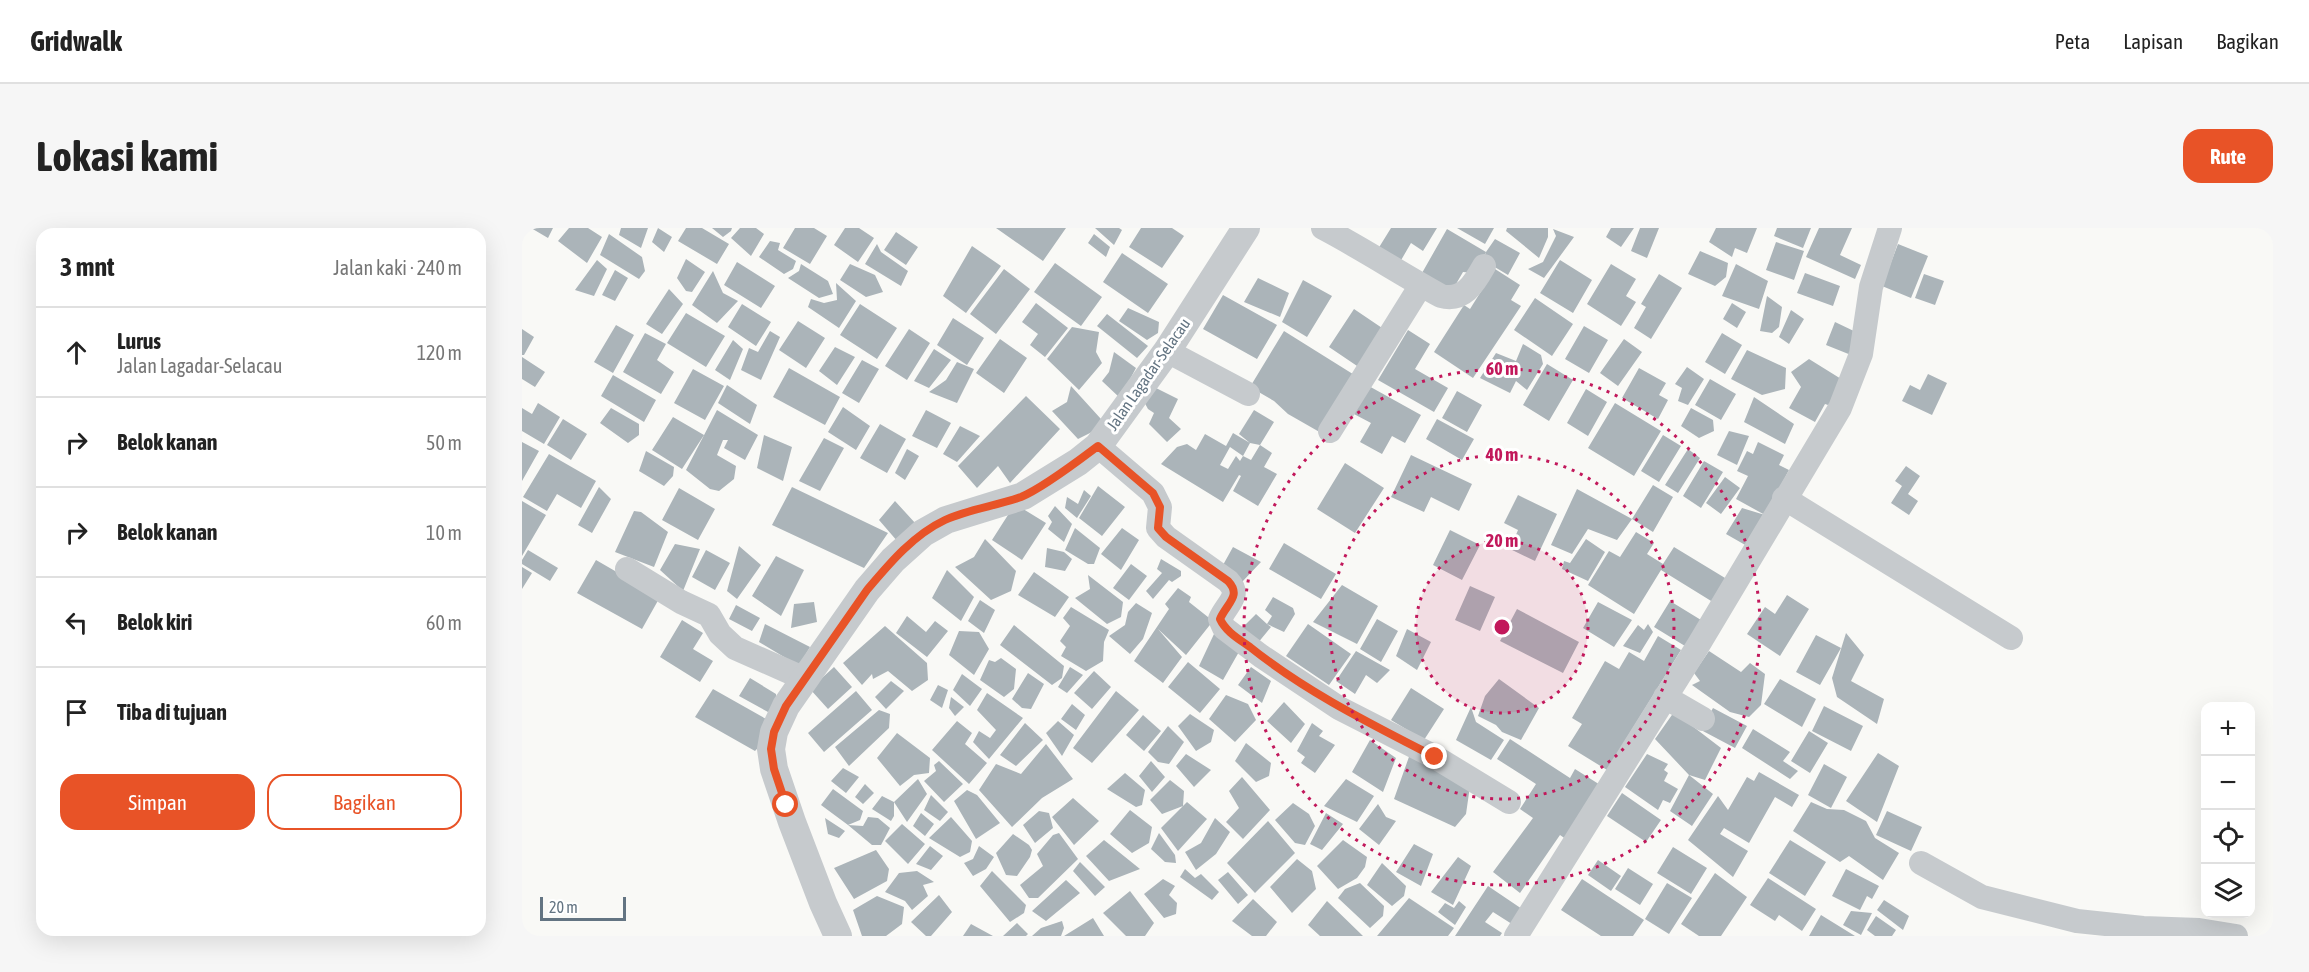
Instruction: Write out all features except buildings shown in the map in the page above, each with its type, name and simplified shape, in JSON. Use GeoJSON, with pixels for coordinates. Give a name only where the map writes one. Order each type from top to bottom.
{"type":"FeatureCollection","features":[{"type":"Feature","properties":{"kind":"street","name":"Jalan Lagadar-Selacau"},"geometry":{"type":"LineString","coordinates":[[838,936],[823,903],[774,769],[771,749],[774,732],[786,706],[867,590],[893,560],[923,533],[946,520],[1023,496],[1078,462],[1098,446],[1167,351],[1246,228]]}},
{"type":"Feature","properties":{"kind":"street"},"geometry":{"type":"LineString","coordinates":[[1323,228],[1421,285],[1449,298],[1467,292],[1484,266]]}},
{"type":"Feature","properties":{"kind":"street"},"geometry":{"type":"LineString","coordinates":[[1516,936],[1665,698],[1839,408],[1861,354],[1871,287],[1890,228]]}},
{"type":"Feature","properties":{"kind":"street"},"geometry":{"type":"LineString","coordinates":[[1330,431],[1421,285]]}},
{"type":"Feature","properties":{"kind":"street"},"geometry":{"type":"LineString","coordinates":[[1167,351],[1248,394]]}},
{"type":"Feature","properties":{"kind":"street"},"geometry":{"type":"LineString","coordinates":[[1098,446],[1153,493],[1160,507],[1158,528],[1166,537],[1228,581],[1234,588],[1235,594],[1220,619],[1224,628],[1261,656],[1339,708],[1435,757],[1509,802]]}},
{"type":"Feature","properties":{"kind":"street"},"geometry":{"type":"LineString","coordinates":[[1784,498],[2011,638]]}},
{"type":"Feature","properties":{"kind":"street"},"geometry":{"type":"LineString","coordinates":[[627,569],[681,602],[709,615],[720,634],[735,648],[805,679]]}},
{"type":"Feature","properties":{"kind":"street"},"geometry":{"type":"LineString","coordinates":[[1665,698],[1703,719]]}},
{"type":"Feature","properties":{"kind":"street"},"geometry":{"type":"LineString","coordinates":[[1921,863],[1982,897],[2077,921],[2143,928],[2199,930],[2236,936]]}},
{"type":"Feature","properties":{"kind":"route"},"geometry":{"type":"LineString","coordinates":[[786,805],[774,769],[771,749],[774,732],[786,706],[867,590],[893,560],[923,533],[946,520],[1023,496],[1078,462],[1098,446],[1153,493],[1160,507],[1158,528],[1166,537],[1228,581],[1234,588],[1235,594],[1220,619],[1224,628],[1261,656],[1339,708],[1435,757]]}}]}
